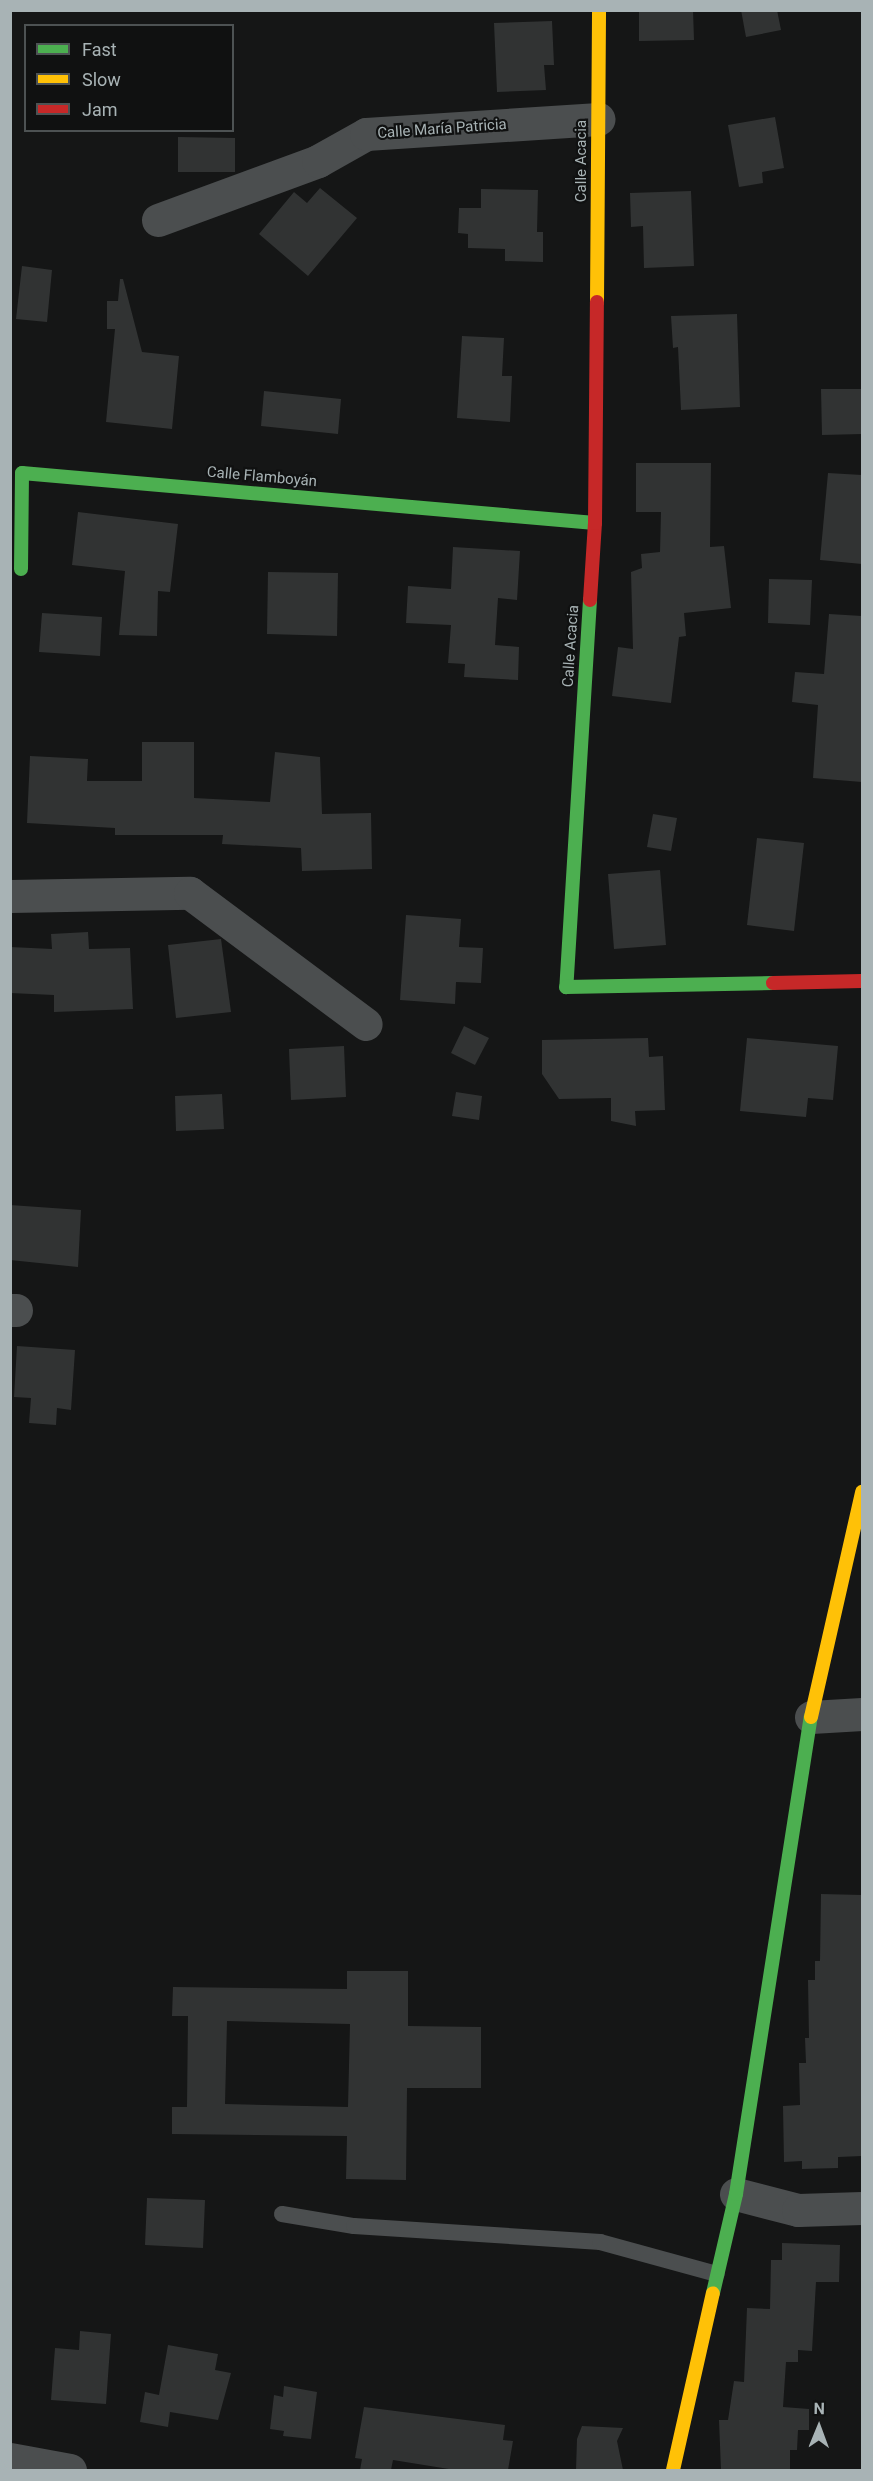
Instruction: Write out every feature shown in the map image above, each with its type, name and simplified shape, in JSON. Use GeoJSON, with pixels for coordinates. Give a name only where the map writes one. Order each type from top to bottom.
{"type":"FeatureCollection","features":[{"type":"Feature","properties":{"kind":"street","name":"Calle Acacia"},"geometry":{"type":"LineString","coordinates":[[598,10],[595,523],[566,987],[862,981]]}},
{"type":"Feature","properties":{"kind":"street","name":"Calle María Patricia"},"geometry":{"type":"LineString","coordinates":[[158,219],[318,161],[366,134],[599,118]]}},
{"type":"Feature","properties":{"kind":"street","name":"Calle Flamboyán"},"geometry":{"type":"LineString","coordinates":[[21,569],[22,473],[595,523]]}},
{"type":"Feature","properties":{"kind":"street"},"geometry":{"type":"LineString","coordinates":[[10,896],[190,893],[366,1024]]}},
{"type":"Feature","properties":{"kind":"street"},"geometry":{"type":"LineString","coordinates":[[673,2470],[736,2194],[812,1717],[862,1492]]}},
{"type":"Feature","properties":{"kind":"street"},"geometry":{"type":"LineString","coordinates":[[812,1717],[862,1714]]}},
{"type":"Feature","properties":{"kind":"street"},"geometry":{"type":"LineString","coordinates":[[736,2194],[798,2210],[862,2208]]}},
{"type":"Feature","properties":{"kind":"street"},"geometry":{"type":"LineString","coordinates":[[10,2460],[70,2470]]}},
{"type":"Feature","properties":{"kind":"lane"},"geometry":{"type":"LineString","coordinates":[[282,2214],[354,2226],[600,2242],[717,2274]]}},
{"type":"Feature","properties":{"kind":"building"},"geometry":{"type":"Polygon","coordinates":[[[639,10],[693,10],[694,40],[639,41],[639,10]]]}},
{"type":"Feature","properties":{"kind":"building"},"geometry":{"type":"Polygon","coordinates":[[[741,10],[777,10],[781,30],[746,37],[741,10]]]}},
{"type":"Feature","properties":{"kind":"building"},"geometry":{"type":"Polygon","coordinates":[[[552,21],[554,65],[544,65],[546,90],[497,92],[494,23],[552,21]]]}},
{"type":"Feature","properties":{"kind":"building"},"geometry":{"type":"Polygon","coordinates":[[[775,117],[784,168],[762,172],[763,183],[739,187],[728,125],[775,117]]]}},
{"type":"Feature","properties":{"kind":"building"},"geometry":{"type":"Polygon","coordinates":[[[178,137],[235,138],[235,172],[178,172],[178,137]]]}},
{"type":"Feature","properties":{"kind":"building"},"geometry":{"type":"Polygon","coordinates":[[[320,188],[357,218],[308,276],[259,234],[294,192],[307,203],[320,188]]]}},
{"type":"Feature","properties":{"kind":"building"},"geometry":{"type":"Polygon","coordinates":[[[481,189],[538,190],[537,232],[543,232],[543,262],[505,261],[505,249],[468,248],[468,234],[458,233],[459,208],[481,208],[481,189]]]}},
{"type":"Feature","properties":{"kind":"building"},"geometry":{"type":"Polygon","coordinates":[[[691,191],[694,266],[644,268],[643,226],[631,227],[630,193],[691,191]]]}},
{"type":"Feature","properties":{"kind":"building"},"geometry":{"type":"Polygon","coordinates":[[[22,266],[52,270],[47,322],[16,319],[22,266]]]}},
{"type":"Feature","properties":{"kind":"building"},"geometry":{"type":"Polygon","coordinates":[[[120,279],[123,279],[142,352],[179,356],[172,429],[106,422],[115,329],[107,329],[107,301],[118,301],[120,279]]]}},
{"type":"Feature","properties":{"kind":"building"},"geometry":{"type":"Polygon","coordinates":[[[737,314],[740,407],[681,410],[678,347],[673,348],[671,316],[737,314]]]}},
{"type":"Feature","properties":{"kind":"building"},"geometry":{"type":"Polygon","coordinates":[[[462,336],[504,338],[502,376],[512,376],[510,422],[457,418],[462,336]]]}},
{"type":"Feature","properties":{"kind":"building"},"geometry":{"type":"Polygon","coordinates":[[[821,389],[862,389],[862,434],[822,435],[821,389]]]}},
{"type":"Feature","properties":{"kind":"building"},"geometry":{"type":"Polygon","coordinates":[[[264,391],[341,399],[338,434],[261,426],[264,391]]]}},
{"type":"Feature","properties":{"kind":"building"},"geometry":{"type":"Polygon","coordinates":[[[636,463],[711,463],[710,547],[724,546],[731,608],[684,613],[686,636],[679,637],[671,703],[612,696],[618,647],[633,649],[631,572],[642,568],[641,554],[660,552],[661,512],[636,512],[636,463]]]}},
{"type":"Feature","properties":{"kind":"building"},"geometry":{"type":"Polygon","coordinates":[[[828,473],[862,475],[862,564],[820,560],[828,473]]]}},
{"type":"Feature","properties":{"kind":"building"},"geometry":{"type":"Polygon","coordinates":[[[78,512],[178,524],[170,592],[158,591],[157,636],[119,635],[125,571],[72,565],[78,512]]]}},
{"type":"Feature","properties":{"kind":"building"},"geometry":{"type":"Polygon","coordinates":[[[453,547],[520,551],[517,600],[498,598],[495,645],[519,647],[518,680],[464,677],[465,664],[448,663],[451,625],[406,623],[408,586],[451,589],[453,547]]]}},
{"type":"Feature","properties":{"kind":"building"},"geometry":{"type":"Polygon","coordinates":[[[268,572],[338,573],[337,636],[267,634],[268,572]]]}},
{"type":"Feature","properties":{"kind":"building"},"geometry":{"type":"Polygon","coordinates":[[[769,579],[812,580],[810,625],[768,623],[769,579]]]}},
{"type":"Feature","properties":{"kind":"building"},"geometry":{"type":"Polygon","coordinates":[[[42,613],[102,617],[100,656],[39,652],[42,613]]]}},
{"type":"Feature","properties":{"kind":"building"},"geometry":{"type":"Polygon","coordinates":[[[829,614],[862,616],[862,782],[813,778],[818,705],[792,702],[795,672],[824,674],[829,614]]]}},
{"type":"Feature","properties":{"kind":"building"},"geometry":{"type":"Polygon","coordinates":[[[142,742],[194,742],[194,798],[270,802],[275,752],[320,757],[322,814],[371,813],[372,869],[302,871],[301,848],[222,844],[223,835],[115,835],[115,828],[27,823],[30,756],[88,759],[87,781],[142,781],[142,742]]]}},
{"type":"Feature","properties":{"kind":"building"},"geometry":{"type":"Polygon","coordinates":[[[653,814],[677,818],[671,851],[647,847],[653,814]]]}},
{"type":"Feature","properties":{"kind":"building"},"geometry":{"type":"Polygon","coordinates":[[[757,838],[804,843],[794,931],[747,925],[757,838]]]}},
{"type":"Feature","properties":{"kind":"building"},"geometry":{"type":"Polygon","coordinates":[[[660,870],[666,945],[614,949],[608,874],[660,870]]]}},
{"type":"Feature","properties":{"kind":"building"},"geometry":{"type":"Polygon","coordinates":[[[406,915],[461,919],[459,947],[483,948],[481,983],[456,982],[455,1004],[400,1000],[406,915]]]}},
{"type":"Feature","properties":{"kind":"building"},"geometry":{"type":"Polygon","coordinates":[[[88,932],[89,949],[130,948],[133,1009],[54,1012],[54,995],[10,993],[10,947],[52,949],[51,934],[88,932]]]}},
{"type":"Feature","properties":{"kind":"building"},"geometry":{"type":"Polygon","coordinates":[[[221,939],[231,1012],[176,1018],[168,945],[221,939]]]}},
{"type":"Feature","properties":{"kind":"building"},"geometry":{"type":"Polygon","coordinates":[[[464,1026],[489,1038],[475,1065],[451,1053],[464,1026]]]}},
{"type":"Feature","properties":{"kind":"building"},"geometry":{"type":"Polygon","coordinates":[[[648,1038],[649,1057],[663,1056],[665,1110],[635,1111],[636,1126],[611,1121],[611,1098],[559,1099],[542,1074],[542,1040],[648,1038]]]}},
{"type":"Feature","properties":{"kind":"building"},"geometry":{"type":"Polygon","coordinates":[[[747,1038],[838,1046],[833,1100],[808,1098],[806,1117],[740,1111],[747,1038]]]}},
{"type":"Feature","properties":{"kind":"building"},"geometry":{"type":"Polygon","coordinates":[[[344,1046],[346,1097],[291,1100],[289,1049],[344,1046]]]}},
{"type":"Feature","properties":{"kind":"building"},"geometry":{"type":"Polygon","coordinates":[[[456,1092],[482,1096],[479,1120],[452,1116],[456,1092]]]}},
{"type":"Feature","properties":{"kind":"building"},"geometry":{"type":"Polygon","coordinates":[[[222,1094],[224,1129],[176,1131],[175,1096],[222,1094]]]}},
{"type":"Feature","properties":{"kind":"building"},"geometry":{"type":"Polygon","coordinates":[[[10,1205],[81,1210],[78,1267],[10,1260],[10,1205]]]}},
{"type":"Feature","properties":{"kind":"building"},"geometry":{"type":"Polygon","coordinates":[[[17,1346],[75,1350],[71,1410],[57,1408],[56,1425],[29,1423],[31,1398],[14,1397],[17,1346]]]}},
{"type":"Feature","properties":{"kind":"building"},"geometry":{"type":"Polygon","coordinates":[[[821,1894],[862,1895],[862,2156],[838,2157],[838,2168],[802,2169],[802,2161],[784,2162],[783,2106],[800,2105],[799,2063],[806,2063],[805,2038],[809,2038],[808,1980],[815,1980],[815,1961],[820,1961],[821,1894]]]}},
{"type":"Feature","properties":{"kind":"building"},"geometry":{"type":"Polygon","coordinates":[[[347,1971],[408,1971],[408,2026],[481,2027],[481,2088],[407,2088],[406,2180],[346,2179],[347,2136],[172,2134],[172,2107],[187,2107],[188,2016],[172,2016],[173,1987],[347,1989],[347,1971]],[[227,2021],[225,2104],[348,2107],[350,2024],[227,2021]]]}},
{"type":"Feature","properties":{"kind":"building"},"geometry":{"type":"Polygon","coordinates":[[[147,2198],[205,2200],[203,2248],[145,2245],[147,2198]]]}},
{"type":"Feature","properties":{"kind":"building"},"geometry":{"type":"Polygon","coordinates":[[[782,2243],[840,2245],[839,2282],[816,2282],[812,2351],[798,2350],[798,2362],[786,2362],[783,2407],[809,2409],[809,2430],[798,2430],[797,2450],[790,2450],[790,2470],[721,2470],[719,2420],[728,2420],[734,2381],[744,2382],[747,2308],[770,2309],[771,2260],[782,2260],[782,2243]]]}},
{"type":"Feature","properties":{"kind":"building"},"geometry":{"type":"Polygon","coordinates":[[[80,2331],[111,2334],[106,2404],[51,2400],[55,2348],[79,2350],[80,2331]]]}},
{"type":"Feature","properties":{"kind":"building"},"geometry":{"type":"Polygon","coordinates":[[[168,2345],[218,2354],[215,2370],[231,2373],[218,2420],[170,2412],[168,2427],[140,2422],[145,2392],[159,2395],[168,2345]]]}},
{"type":"Feature","properties":{"kind":"building"},"geometry":{"type":"Polygon","coordinates":[[[284,2386],[317,2392],[311,2439],[283,2436],[284,2431],[270,2429],[274,2395],[283,2397],[284,2386]]]}},
{"type":"Feature","properties":{"kind":"building"},"geometry":{"type":"Polygon","coordinates":[[[364,2407],[505,2425],[503,2440],[513,2441],[508,2470],[455,2470],[393,2460],[391,2470],[360,2470],[362,2459],[355,2458],[364,2407]]]}},
{"type":"Feature","properties":{"kind":"building"},"geometry":{"type":"Polygon","coordinates":[[[582,2426],[623,2428],[617,2441],[623,2470],[576,2470],[577,2439],[582,2426]]]}},
{"type":"Feature","properties":{"kind":"traffic: fast"},"geometry":{"type":"LineString","coordinates":[[21,569],[22,473],[595,523]]}},
{"type":"Feature","properties":{"kind":"traffic: fast"},"geometry":{"type":"LineString","coordinates":[[590,600],[566,987],[773,983]]}},
{"type":"Feature","properties":{"kind":"traffic: fast"},"geometry":{"type":"LineString","coordinates":[[713,2293],[736,2194],[811,1717]]}},
{"type":"Feature","properties":{"kind":"traffic: slow"},"geometry":{"type":"LineString","coordinates":[[597,302],[599,10]]}},
{"type":"Feature","properties":{"kind":"traffic: slow"},"geometry":{"type":"LineString","coordinates":[[811,1717],[862,1492]]}},
{"type":"Feature","properties":{"kind":"traffic: slow"},"geometry":{"type":"LineString","coordinates":[[673,2470],[713,2293]]}},
{"type":"Feature","properties":{"kind":"traffic: jam"},"geometry":{"type":"LineString","coordinates":[[590,600],[595,523],[597,302]]}},
{"type":"Feature","properties":{"kind":"traffic: jam"},"geometry":{"type":"LineString","coordinates":[[773,983],[862,981]]}}]}
